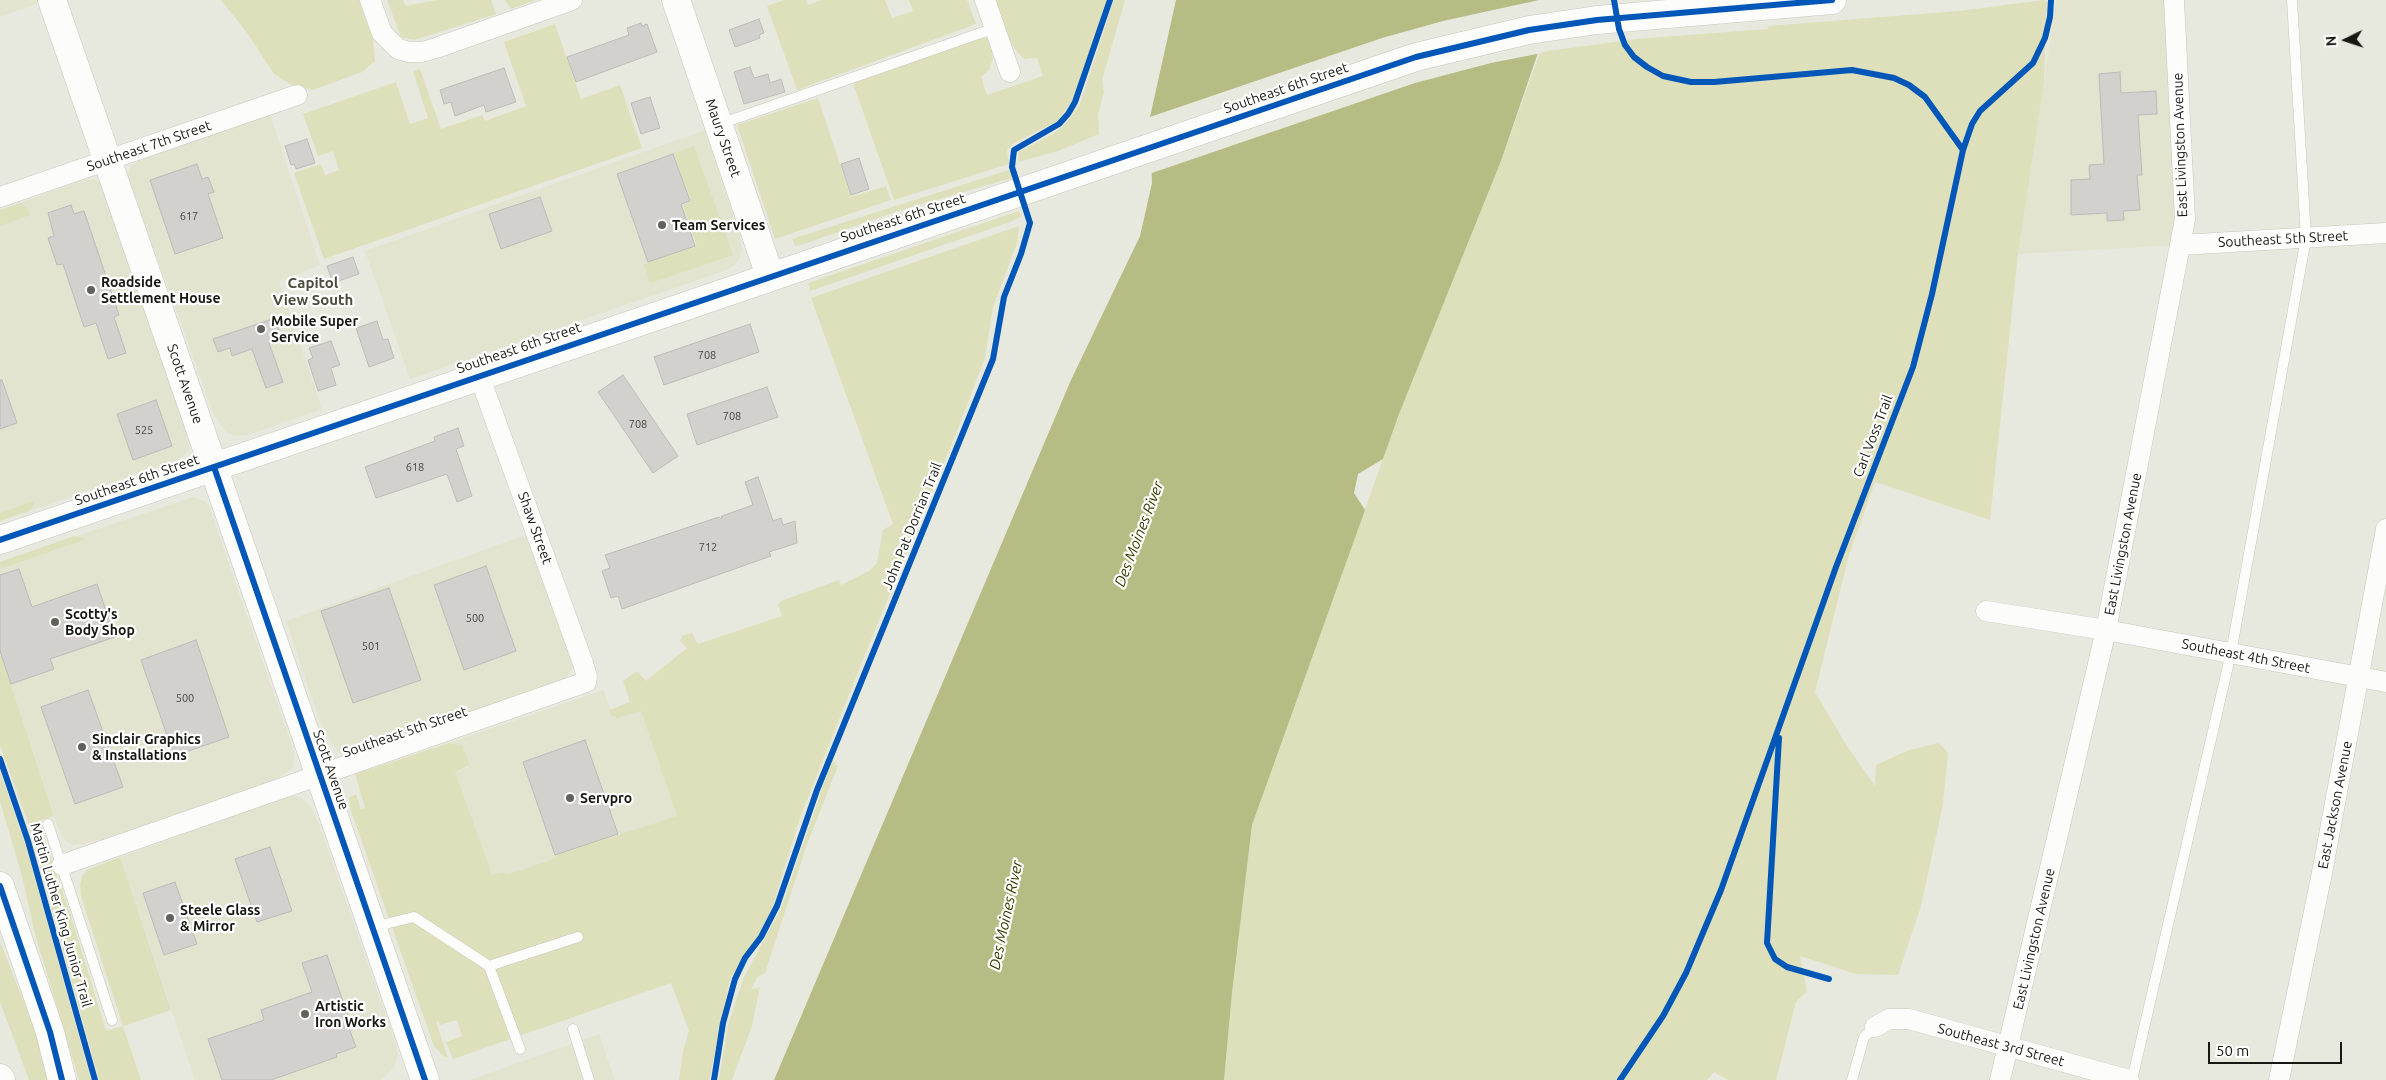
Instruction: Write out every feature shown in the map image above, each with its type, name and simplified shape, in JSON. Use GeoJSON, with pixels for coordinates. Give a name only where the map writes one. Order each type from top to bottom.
{"type":"FeatureCollection","features":[{"type":"Feature","properties":{"kind":"main road","name":"Scott Avenue"},"geometry":{"type":"LineString","coordinates":[[52,0],[425,1080]]}},
{"type":"Feature","properties":{"kind":"main road","name":"Maury Street"},"geometry":{"type":"LineString","coordinates":[[676,0],[770,276]]}},
{"type":"Feature","properties":{"kind":"main road","name":"Southeast 6th Street"},"geometry":{"type":"LineString","coordinates":[[0,540],[770,276],[1098,167],[1353,78],[1467,44],[1529,30],[1597,20],[1832,0]]}},
{"type":"Feature","properties":{"kind":"main road"},"geometry":{"type":"LineString","coordinates":[[0,886],[50,1032],[62,1080]]}},
{"type":"Feature","properties":{"kind":"street"},"geometry":{"type":"LineString","coordinates":[[370,0],[382,33],[398,49],[410,52],[422,52],[436,48],[572,0]]}},
{"type":"Feature","properties":{"kind":"street"},"geometry":{"type":"LineString","coordinates":[[985,0],[1010,72]]}},
{"type":"Feature","properties":{"kind":"street","name":"East Livingston Avenue"},"geometry":{"type":"LineString","coordinates":[[2000,1080],[2106,630],[2185,218],[2174,0]]}},
{"type":"Feature","properties":{"kind":"street","name":"Southeast 7th Street"},"geometry":{"type":"LineString","coordinates":[[0,196],[297,95]]}},
{"type":"Feature","properties":{"kind":"street","name":"Southeast 5th Street"},"geometry":{"type":"LineString","coordinates":[[2180,245],[2386,233]]}},
{"type":"Feature","properties":{"kind":"street","name":"Shaw Street"},"geometry":{"type":"LineString","coordinates":[[480,375],[583,663],[587,676],[586,682]]}},
{"type":"Feature","properties":{"kind":"street","name":"East Jackson Avenue"},"geometry":{"type":"LineString","coordinates":[[2279,1080],[2322,873],[2386,529]]}},
{"type":"Feature","properties":{"kind":"street","name":"Southeast 4th Street"},"geometry":{"type":"LineString","coordinates":[[1986,612],[2106,630],[2386,682]]}},
{"type":"Feature","properties":{"kind":"street","name":"Southeast 5th Street"},"geometry":{"type":"LineString","coordinates":[[62,865],[586,682]]}},
{"type":"Feature","properties":{"kind":"street","name":"Southeast 3rd Street"},"geometry":{"type":"LineString","coordinates":[[1874,1027],[1889,1019],[1909,1019],[2130,1080]]}},
{"type":"Feature","properties":{"kind":"lane"},"geometry":{"type":"LineString","coordinates":[[2130,1080],[2231,653],[2306,238],[2292,0]]}},
{"type":"Feature","properties":{"kind":"lane"},"geometry":{"type":"LineString","coordinates":[[719,125],[995,28]]}},
{"type":"Feature","properties":{"kind":"lane"},"geometry":{"type":"LineString","coordinates":[[48,824],[112,1020]]}},
{"type":"Feature","properties":{"kind":"lane"},"geometry":{"type":"LineString","coordinates":[[372,927],[414,917],[488,966],[520,1049]]}},
{"type":"Feature","properties":{"kind":"lane"},"geometry":{"type":"LineString","coordinates":[[488,966],[578,937]]}},
{"type":"Feature","properties":{"kind":"lane"},"geometry":{"type":"LineString","coordinates":[[1852,1080],[1864,1037],[1874,1027]]}},
{"type":"Feature","properties":{"kind":"lane"},"geometry":{"type":"LineString","coordinates":[[573,1029],[589,1080]]}},
{"type":"Feature","properties":{"kind":"shaded area"},"geometry":{"type":"Polygon","coordinates":[[[0,0],[40,0],[41,2],[0,17],[0,0]]]}},
{"type":"Feature","properties":{"kind":"shaded area"},"geometry":{"type":"Polygon","coordinates":[[[221,0],[359,0],[373,39],[375,61],[362,72],[313,90],[293,86],[274,74],[248,34],[221,0]]]}},
{"type":"Feature","properties":{"kind":"shaded area"},"geometry":{"type":"Polygon","coordinates":[[[387,0],[403,0],[406,6],[437,0],[491,0],[496,14],[414,40],[401,37],[387,0]]]}},
{"type":"Feature","properties":{"kind":"shaded area"},"geometry":{"type":"Polygon","coordinates":[[[505,0],[536,0],[511,9],[505,0]]]}},
{"type":"Feature","properties":{"kind":"shaded area"},"geometry":{"type":"Polygon","coordinates":[[[784,0],[806,0],[808,5],[822,0],[885,0],[892,18],[913,11],[909,0],[967,0],[976,24],[797,90],[767,6],[784,0]]]}},
{"type":"Feature","properties":{"kind":"shaded area"},"geometry":{"type":"Polygon","coordinates":[[[996,0],[1107,0],[1074,97],[1058,121],[1016,142],[1007,150],[1009,164],[894,200],[853,83],[982,38],[987,38],[990,43],[993,58],[989,70],[981,77],[987,95],[1043,76],[1037,58],[1024,59],[1009,40],[996,0]]]}},
{"type":"Feature","properties":{"kind":"shaded area"},"geometry":{"type":"Polygon","coordinates":[[[1114,0],[1125,0],[1102,80],[1104,92],[1098,115],[1099,134],[1058,151],[1018,162],[1019,152],[1053,134],[1065,125],[1080,104],[1114,0]]]}},
{"type":"Feature","properties":{"kind":"shaded area"},"geometry":{"type":"Polygon","coordinates":[[[2044,0],[2047,2],[2044,82],[2018,254],[1990,520],[1875,482],[1849,555],[1815,692],[1847,746],[1875,786],[1876,765],[1909,750],[1939,743],[1948,753],[1943,804],[1921,906],[1898,975],[1856,974],[1800,956],[1807,991],[1796,1002],[1776,1080],[1728,1080],[1714,1072],[1707,1080],[1224,1080],[1232,993],[1252,825],[1399,414],[1501,161],[1540,52],[1636,39],[1768,29],[1768,26],[1958,11],[2044,0]]]}},
{"type":"Feature","properties":{"kind":"shaded area"},"geometry":{"type":"Polygon","coordinates":[[[2056,0],[2174,0],[2180,245],[2018,254],[2056,0]]]}},
{"type":"Feature","properties":{"kind":"shaded area"},"geometry":{"type":"Polygon","coordinates":[[[555,24],[581,99],[620,85],[642,148],[324,259],[294,173],[321,164],[325,175],[339,170],[333,151],[318,156],[303,114],[396,82],[410,124],[428,118],[413,71],[420,69],[441,129],[482,115],[485,121],[526,106],[504,42],[555,24]]]}},
{"type":"Feature","properties":{"kind":"shaded area"},"geometry":{"type":"Polygon","coordinates":[[[818,98],[851,197],[886,186],[891,200],[775,239],[737,125],[818,98]]]}},
{"type":"Feature","properties":{"kind":"shaded area"},"geometry":{"type":"Polygon","coordinates":[[[270,114],[320,265],[279,281],[322,409],[248,435],[235,436],[226,432],[214,415],[127,175],[131,166],[136,162],[270,114]]]}},
{"type":"Feature","properties":{"kind":"shaded area"},"geometry":{"type":"Polygon","coordinates":[[[705,130],[741,240],[742,250],[740,258],[734,266],[410,379],[365,251],[705,130]]]}},
{"type":"Feature","properties":{"kind":"shaded area"},"geometry":{"type":"Polygon","coordinates":[[[694,146],[733,255],[650,283],[644,264],[697,246],[683,205],[691,202],[674,153],[694,146]]]}},
{"type":"Feature","properties":{"kind":"shaded area"},"geometry":{"type":"Polygon","coordinates":[[[1012,169],[1012,178],[898,211],[801,245],[795,246],[792,239],[1012,169]]]}},
{"type":"Feature","properties":{"kind":"shaded area"},"geometry":{"type":"Polygon","coordinates":[[[93,179],[102,183],[191,441],[190,446],[185,455],[175,461],[0,521],[0,210],[83,180],[93,179]]]}},
{"type":"Feature","properties":{"kind":"shaded area"},"geometry":{"type":"Polygon","coordinates":[[[21,203],[28,209],[30,215],[0,226],[0,210],[21,203]]]}},
{"type":"Feature","properties":{"kind":"shaded area"},"geometry":{"type":"Polygon","coordinates":[[[1019,211],[1022,216],[1010,222],[810,291],[808,283],[1019,211]]]}},
{"type":"Feature","properties":{"kind":"shaded area"},"geometry":{"type":"Polygon","coordinates":[[[1019,226],[1017,243],[993,307],[985,358],[959,426],[800,818],[773,905],[762,929],[730,979],[709,1080],[679,1080],[683,1051],[689,1031],[671,983],[453,1059],[446,1042],[462,1036],[457,1020],[440,1025],[439,1021],[436,1022],[448,1058],[443,1056],[434,1046],[351,811],[349,798],[356,794],[361,809],[365,808],[355,774],[449,743],[462,745],[470,765],[455,772],[492,875],[502,872],[506,875],[556,858],[555,855],[677,816],[641,711],[617,718],[612,716],[609,710],[630,702],[623,681],[637,671],[646,681],[687,648],[680,641],[683,635],[692,633],[698,644],[782,616],[778,605],[781,601],[839,580],[841,585],[869,571],[877,563],[883,530],[893,524],[811,298],[1019,226]]]}},
{"type":"Feature","properties":{"kind":"shaded area"},"geometry":{"type":"Polygon","coordinates":[[[193,497],[205,501],[210,509],[294,752],[293,767],[278,779],[95,842],[73,845],[67,842],[60,833],[0,651],[0,562],[193,497]]]}},
{"type":"Feature","properties":{"kind":"shaded area"},"geometry":{"type":"Polygon","coordinates":[[[34,501],[34,505],[29,511],[0,521],[0,513],[34,501]]]}},
{"type":"Feature","properties":{"kind":"shaded area"},"geometry":{"type":"Polygon","coordinates":[[[531,533],[573,662],[572,669],[565,679],[553,686],[356,752],[348,754],[338,752],[331,743],[320,721],[286,621],[531,533]]]}},
{"type":"Feature","properties":{"kind":"shaded area"},"geometry":{"type":"Polygon","coordinates":[[[74,536],[86,539],[0,569],[0,562],[74,536]]]}},
{"type":"Feature","properties":{"kind":"shaded area"},"geometry":{"type":"Polygon","coordinates":[[[0,651],[54,816],[38,821],[71,916],[106,1031],[123,1026],[141,1080],[99,1080],[29,826],[0,745],[0,651]]]}},
{"type":"Feature","properties":{"kind":"shaded area"},"geometry":{"type":"Polygon","coordinates":[[[603,690],[614,718],[641,710],[677,816],[555,855],[556,858],[506,875],[491,876],[455,772],[469,767],[454,743],[449,743],[603,690]]]}},
{"type":"Feature","properties":{"kind":"shaded area"},"geometry":{"type":"Polygon","coordinates":[[[832,760],[838,766],[806,847],[765,973],[757,977],[751,990],[760,987],[752,1026],[732,1080],[719,1080],[728,1025],[743,979],[781,909],[832,760]]]}},
{"type":"Feature","properties":{"kind":"shaded area"},"geometry":{"type":"Polygon","coordinates":[[[0,771],[27,850],[91,1080],[79,1080],[35,934],[22,876],[0,801],[0,771]]]}},
{"type":"Feature","properties":{"kind":"shaded area"},"geometry":{"type":"Polygon","coordinates":[[[295,796],[301,798],[311,807],[320,827],[397,1047],[398,1056],[394,1068],[381,1080],[195,1080],[120,857],[285,797],[295,796]]]}},
{"type":"Feature","properties":{"kind":"shaded area"},"geometry":{"type":"Polygon","coordinates":[[[120,857],[171,1010],[123,1026],[81,896],[80,885],[82,876],[87,870],[120,857]]]}},
{"type":"Feature","properties":{"kind":"shaded area"},"geometry":{"type":"Polygon","coordinates":[[[0,942],[39,1040],[50,1080],[29,1080],[0,1002],[0,942]]]}},
{"type":"Feature","properties":{"kind":"shaded area"},"geometry":{"type":"Polygon","coordinates":[[[599,1034],[615,1080],[470,1080],[599,1034]]]}},
{"type":"Feature","properties":{"kind":"water","name":"Des Moines River"},"geometry":{"type":"Polygon","coordinates":[[[1176,0],[1556,0],[1501,161],[1399,414],[1383,459],[1358,474],[1354,493],[1365,510],[1252,825],[1232,993],[1224,1080],[774,1080],[1071,380],[1140,236],[1152,183],[1150,117],[1176,0]]]}},
{"type":"Feature","properties":{"kind":"pier"},"geometry":{"type":"Polygon","coordinates":[[[1539,0],[1559,0],[1542,53],[1491,63],[1415,83],[1149,174],[1147,118],[1382,38],[1443,21],[1539,0]]]}},
{"type":"Feature","properties":{"kind":"building"},"geometry":{"type":"Polygon","coordinates":[[[759,19],[764,33],[759,35],[760,38],[735,47],[729,30],[759,19]]]}},
{"type":"Feature","properties":{"kind":"building"},"geometry":{"type":"Polygon","coordinates":[[[641,23],[642,26],[647,24],[657,52],[576,82],[567,57],[629,35],[627,28],[641,23]]]}},
{"type":"Feature","properties":{"kind":"building"},"geometry":{"type":"Polygon","coordinates":[[[750,67],[754,78],[768,74],[770,83],[781,79],[785,92],[744,104],[734,72],[750,67]]]}},
{"type":"Feature","properties":{"kind":"building"},"geometry":{"type":"Polygon","coordinates":[[[504,68],[516,102],[486,112],[484,105],[455,116],[451,102],[444,104],[440,90],[504,68]]]}},
{"type":"Feature","properties":{"kind":"building"},"geometry":{"type":"Polygon","coordinates":[[[2120,72],[2121,93],[2156,91],[2157,114],[2138,115],[2142,175],[2137,175],[2140,210],[2123,211],[2124,220],[2107,221],[2107,213],[2071,215],[2071,180],[2090,179],[2089,165],[2104,164],[2099,74],[2120,72]]]}},
{"type":"Feature","properties":{"kind":"building"},"geometry":{"type":"Polygon","coordinates":[[[650,97],[660,128],[641,134],[631,103],[650,97]]]}},
{"type":"Feature","properties":{"kind":"building"},"geometry":{"type":"Polygon","coordinates":[[[307,139],[315,163],[296,169],[294,164],[291,165],[285,146],[307,139]]]}},
{"type":"Feature","properties":{"kind":"building","name":"Team Services"},"geometry":{"type":"Polygon","coordinates":[[[673,154],[690,201],[681,204],[695,246],[648,262],[617,174],[673,154]]]}},
{"type":"Feature","properties":{"kind":"building"},"geometry":{"type":"Polygon","coordinates":[[[859,158],[869,189],[851,195],[841,164],[859,158]]]}},
{"type":"Feature","properties":{"kind":"building"},"geometry":{"type":"Polygon","coordinates":[[[197,164],[202,179],[208,177],[214,192],[208,194],[223,238],[175,254],[150,180],[197,164]]]}},
{"type":"Feature","properties":{"kind":"building"},"geometry":{"type":"Polygon","coordinates":[[[540,197],[552,231],[501,249],[489,214],[540,197]]]}},
{"type":"Feature","properties":{"kind":"building","name":"Roadside Settlement House"},"geometry":{"type":"Polygon","coordinates":[[[71,205],[74,214],[84,211],[119,315],[114,317],[126,353],[108,359],[96,323],[84,327],[63,264],[57,265],[48,238],[54,236],[48,213],[71,205]]]}},
{"type":"Feature","properties":{"kind":"building"},"geometry":{"type":"Polygon","coordinates":[[[353,257],[359,274],[333,283],[327,266],[353,257]]]}},
{"type":"Feature","properties":{"kind":"building","name":"Mobile Super Service"},"geometry":{"type":"Polygon","coordinates":[[[275,318],[282,339],[269,343],[283,382],[266,388],[252,349],[232,356],[230,348],[218,352],[213,339],[275,318]]]}},
{"type":"Feature","properties":{"kind":"building"},"geometry":{"type":"Polygon","coordinates":[[[377,321],[383,340],[388,339],[394,358],[369,367],[356,328],[377,321]]]}},
{"type":"Feature","properties":{"kind":"building"},"geometry":{"type":"Polygon","coordinates":[[[750,324],[759,352],[664,385],[654,357],[750,324]]]}},
{"type":"Feature","properties":{"kind":"building"},"geometry":{"type":"Polygon","coordinates":[[[331,341],[340,365],[331,368],[336,385],[318,391],[308,360],[313,358],[309,348],[331,341]]]}},
{"type":"Feature","properties":{"kind":"building"},"geometry":{"type":"Polygon","coordinates":[[[623,375],[678,456],[653,473],[598,392],[623,375]]]}},
{"type":"Feature","properties":{"kind":"building"},"geometry":{"type":"Polygon","coordinates":[[[0,380],[2,380],[17,423],[0,429],[0,380]]]}},
{"type":"Feature","properties":{"kind":"building"},"geometry":{"type":"Polygon","coordinates":[[[767,387],[778,417],[697,445],[687,414],[767,387]]]}},
{"type":"Feature","properties":{"kind":"building"},"geometry":{"type":"Polygon","coordinates":[[[156,400],[172,446],[133,460],[117,414],[156,400]]]}},
{"type":"Feature","properties":{"kind":"building"},"geometry":{"type":"Polygon","coordinates":[[[458,428],[464,446],[456,449],[472,496],[457,502],[447,474],[376,498],[365,467],[435,441],[434,437],[458,428]]]}},
{"type":"Feature","properties":{"kind":"building"},"geometry":{"type":"Polygon","coordinates":[[[758,477],[773,521],[781,518],[783,525],[795,521],[797,543],[769,552],[771,556],[622,609],[618,596],[611,598],[602,571],[610,568],[605,555],[719,517],[721,519],[722,516],[753,505],[745,482],[758,477]]]}},
{"type":"Feature","properties":{"kind":"building"},"geometry":{"type":"Polygon","coordinates":[[[486,566],[516,651],[464,670],[434,585],[486,566]]]}},
{"type":"Feature","properties":{"kind":"building","name":"Scotty's Body Shop"},"geometry":{"type":"Polygon","coordinates":[[[19,569],[32,607],[97,584],[115,637],[50,659],[54,669],[11,684],[0,651],[0,575],[19,569]]]}},
{"type":"Feature","properties":{"kind":"building"},"geometry":{"type":"Polygon","coordinates":[[[389,588],[421,680],[353,703],[321,611],[389,588]]]}},
{"type":"Feature","properties":{"kind":"building"},"geometry":{"type":"Polygon","coordinates":[[[196,640],[229,737],[174,756],[141,660],[196,640]]]}},
{"type":"Feature","properties":{"kind":"building","name":"Sinclair Graphics & Installations"},"geometry":{"type":"Polygon","coordinates":[[[88,690],[123,787],[75,804],[41,707],[88,690]]]}},
{"type":"Feature","properties":{"kind":"building","name":"Servpro"},"geometry":{"type":"Polygon","coordinates":[[[585,740],[618,834],[555,855],[523,762],[585,740]]]}},
{"type":"Feature","properties":{"kind":"building"},"geometry":{"type":"Polygon","coordinates":[[[270,847],[292,911],[257,922],[235,859],[270,847]]]}},
{"type":"Feature","properties":{"kind":"building","name":"Steele Glass & Mirror"},"geometry":{"type":"Polygon","coordinates":[[[175,882],[197,944],[164,955],[143,893],[175,882]]]}},
{"type":"Feature","properties":{"kind":"building","name":"Artistic Iron Works"},"geometry":{"type":"Polygon","coordinates":[[[327,955],[349,1019],[346,1020],[356,1047],[336,1054],[337,1057],[271,1080],[222,1080],[208,1039],[264,1020],[261,1010],[312,992],[302,963],[327,955]]]}},
{"type":"Feature","properties":{"kind":"cycle path","name":"John Pat Dorrian Trail"},"geometry":{"type":"LineString","coordinates":[[714,1080],[723,1023],[735,979],[745,958],[761,937],[777,906],[817,790],[993,359],[1004,297],[1021,254],[1030,223],[1012,167],[1014,150],[1059,124],[1068,114],[1075,102],[1110,0]]}},
{"type":"Feature","properties":{"kind":"cycle path"},"geometry":{"type":"LineString","coordinates":[[1614,0],[1619,29],[1625,45],[1634,57],[1663,76],[1691,82],[1714,82],[1852,70],[1894,78],[1909,85],[1925,97],[1963,150]]}},
{"type":"Feature","properties":{"kind":"cycle path"},"geometry":{"type":"LineString","coordinates":[[0,540],[1416,57],[1529,30],[1597,20],[1832,0]]}},
{"type":"Feature","properties":{"kind":"cycle path","name":"Carl Voss Trail"},"geometry":{"type":"LineString","coordinates":[[1620,1080],[1663,1016],[1686,973],[1721,890],[1836,567],[1913,367],[1932,294],[1963,150],[1972,124],[1980,111],[2033,63],[2045,38],[2050,17],[2051,0]]}},
{"type":"Feature","properties":{"kind":"cycle path"},"geometry":{"type":"LineString","coordinates":[[214,467],[425,1080]]}},
{"type":"Feature","properties":{"kind":"cycle path"},"geometry":{"type":"LineString","coordinates":[[1779,738],[1767,943],[1775,959],[1787,967],[1829,979]]}},
{"type":"Feature","properties":{"kind":"cycle path","name":"Martin Luther King Junior Trail"},"geometry":{"type":"LineString","coordinates":[[0,759],[28,841],[95,1080]]}},
{"type":"Feature","properties":{"kind":"cycle path"},"geometry":{"type":"LineString","coordinates":[[0,886],[50,1032],[62,1080]]}},
{"type":"Feature","properties":{"kind":"place","name":"Team Services"},"geometry":{"type":"Point","coordinates":[662,225]}},
{"type":"Feature","properties":{"kind":"place","name":"Roadside Settlement House"},"geometry":{"type":"Point","coordinates":[91,290]}},
{"type":"Feature","properties":{"kind":"place","name":"Mobile Super Service"},"geometry":{"type":"Point","coordinates":[261,329]}},
{"type":"Feature","properties":{"kind":"place","name":"Scotty's Body Shop"},"geometry":{"type":"Point","coordinates":[55,622]}},
{"type":"Feature","properties":{"kind":"place","name":"Sinclair Graphics & Installations"},"geometry":{"type":"Point","coordinates":[82,747]}},
{"type":"Feature","properties":{"kind":"place","name":"Servpro"},"geometry":{"type":"Point","coordinates":[570,798]}},
{"type":"Feature","properties":{"kind":"place","name":"Steele Glass & Mirror"},"geometry":{"type":"Point","coordinates":[170,918]}},
{"type":"Feature","properties":{"kind":"place","name":"Artistic Iron Works"},"geometry":{"type":"Point","coordinates":[305,1014]}},
{"type":"Feature","properties":{"kind":"district","name":"Capitol View South"},"geometry":{"type":"Point","coordinates":[313,292]}}]}
